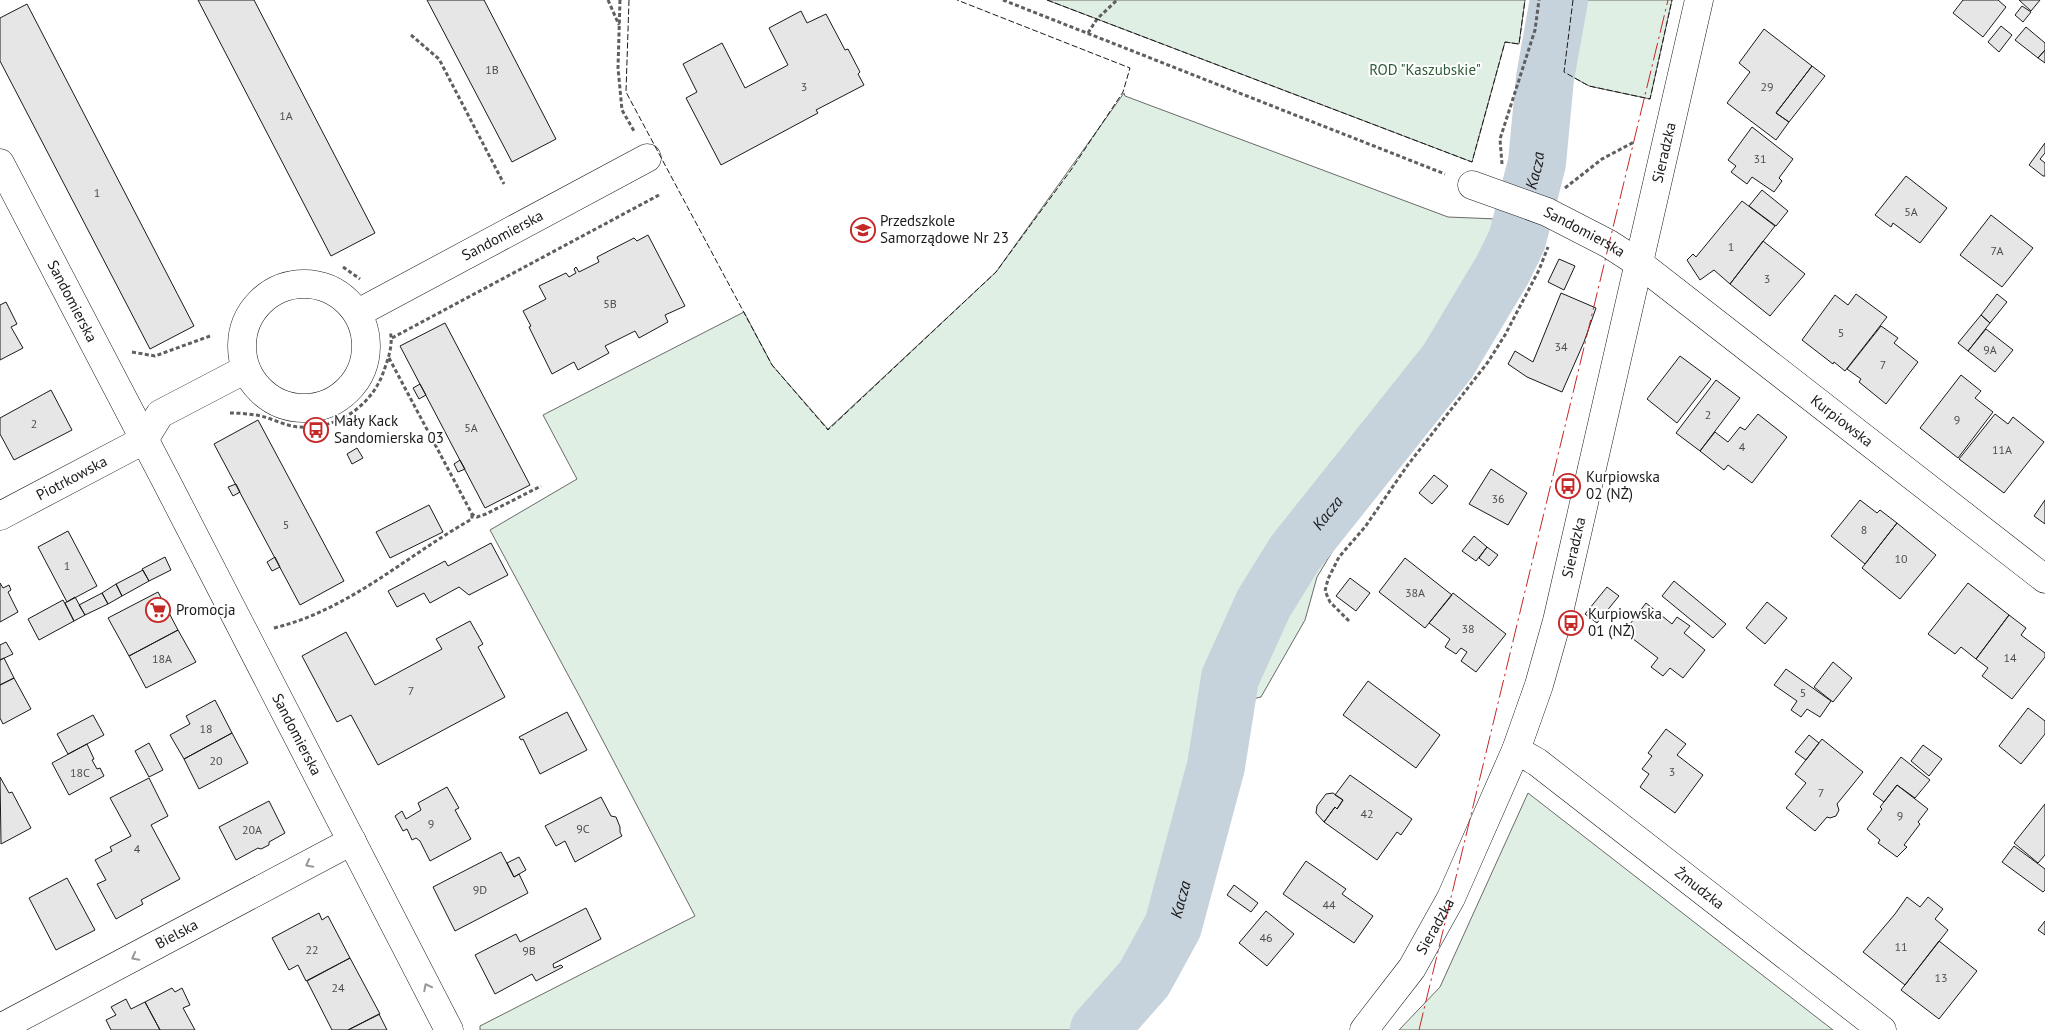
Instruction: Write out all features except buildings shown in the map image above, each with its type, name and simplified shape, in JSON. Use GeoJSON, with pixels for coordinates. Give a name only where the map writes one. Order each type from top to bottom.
{"type":"FeatureCollection","features":[{"type":"Feature","properties":{"kind":"street","name":"Sieradzka"},"geometry":{"type":"LineString","coordinates":[[1364,1030],[1412,968],[1451,898],[1516,750],[1539,686],[1557,621],[1699,0]]}},
{"type":"Feature","properties":{"kind":"street","name":"Sandomierska"},"geometry":{"type":"LineString","coordinates":[[368,308],[648,158]]}},
{"type":"Feature","properties":{"kind":"street","name":"Sandomierska"},"geometry":{"type":"LineString","coordinates":[[0,163],[449,1030]]}},
{"type":"Feature","properties":{"kind":"street","name":"Sandomierska"},"geometry":{"type":"LineString","coordinates":[[1472,185],[1553,215],[1609,244],[1640,264]]}},
{"type":"Feature","properties":{"kind":"street","name":"Kurpiowska"},"geometry":{"type":"LineString","coordinates":[[1640,264],[2045,579]]}},
{"type":"Feature","properties":{"kind":"street"},"geometry":{"type":"LineString","coordinates":[[311,284],[330,288],[368,308],[365,364],[352,388],[330,404],[304,409],[280,404],[259,390],[246,369],[242,342],[249,317],[266,296],[287,286],[311,284]]}},
{"type":"Feature","properties":{"kind":"street"},"geometry":{"type":"LineString","coordinates":[[144,440],[160,414],[246,369]]}},
{"type":"Feature","properties":{"kind":"street","name":"Piotrkowska"},"geometry":{"type":"LineString","coordinates":[[0,516],[144,440]]}},
{"type":"Feature","properties":{"kind":"street","name":"Żmudzka"},"geometry":{"type":"LineString","coordinates":[[1516,750],[1537,762],[1882,1030]]}},
{"type":"Feature","properties":{"kind":"street","name":"Bielska"},"geometry":{"type":"LineString","coordinates":[[0,1028],[352,842]]}},
{"type":"Feature","properties":{"kind":"path"},"geometry":{"type":"LineString","coordinates":[[608,0],[619,26]]}},
{"type":"Feature","properties":{"kind":"path"},"geometry":{"type":"LineString","coordinates":[[620,0],[618,68],[622,110]]}},
{"type":"Feature","properties":{"kind":"path"},"geometry":{"type":"LineString","coordinates":[[1004,0],[1472,185]]}},
{"type":"Feature","properties":{"kind":"path"},"geometry":{"type":"LineString","coordinates":[[1088,33],[1097,19],[1117,0]]}},
{"type":"Feature","properties":{"kind":"path"},"geometry":{"type":"LineString","coordinates":[[1506,198],[1508,186],[1502,171],[1500,139],[1535,30],[1539,0]]}},
{"type":"Feature","properties":{"kind":"path"},"geometry":{"type":"LineString","coordinates":[[411,35],[439,58],[504,184]]}},
{"type":"Feature","properties":{"kind":"path"},"geometry":{"type":"LineString","coordinates":[[1348,621],[1330,602],[1325,591],[1328,579],[1339,557],[1365,527],[1407,466],[1488,362],[1505,335],[1539,270],[1553,215],[1553,198],[1602,159],[1654,132],[1670,128]]}},
{"type":"Feature","properties":{"kind":"path"},"geometry":{"type":"LineString","coordinates":[[392,338],[659,195]]}},
{"type":"Feature","properties":{"kind":"path"},"geometry":{"type":"LineString","coordinates":[[224,413],[260,416],[297,427],[315,426],[338,421],[350,415],[377,387],[388,357],[392,338],[384,312],[368,308],[360,279],[343,267]]}},
{"type":"Feature","properties":{"kind":"path"},"geometry":{"type":"LineString","coordinates":[[130,352],[154,356],[210,336]]}},
{"type":"Feature","properties":{"kind":"path"},"geometry":{"type":"LineString","coordinates":[[388,357],[472,514],[477,517],[486,514],[541,486]]}},
{"type":"Feature","properties":{"kind":"path"},"geometry":{"type":"LineString","coordinates":[[247,638],[261,631],[312,617],[353,596],[452,529],[472,518],[472,514]]}},
{"type":"Feature","properties":{"kind":"green space","name":"ROD \"Kaszubskie\""},"geometry":{"type":"Polygon","coordinates":[[[1047,0],[1525,0],[1519,44],[1505,42],[1472,162],[1047,0]]]}},
{"type":"Feature","properties":{"kind":"green space"},"geometry":{"type":"Polygon","coordinates":[[[1573,0],[1672,0],[1650,99],[1589,86],[1564,72],[1573,0]]]}},
{"type":"Feature","properties":{"kind":"green space"},"geometry":{"type":"Polygon","coordinates":[[[1124,93],[1125,96],[1448,217],[1497,219],[1472,274],[1337,486],[1373,484],[1317,577],[1305,620],[1261,697],[1248,700],[1195,926],[1169,983],[1121,1030],[480,1030],[480,1026],[695,916],[490,530],[577,479],[543,415],[744,312],[772,365],[828,429],[996,272],[1124,93]]]}},
{"type":"Feature","properties":{"kind":"green space"},"geometry":{"type":"Polygon","coordinates":[[[1528,793],[1833,1030],[1399,1030],[1440,987],[1528,793]]]}},
{"type":"Feature","properties":{"kind":"waterway","name":"Kacza"},"geometry":{"type":"LineString","coordinates":[[1099,1030],[1144,979],[1173,926],[1216,766],[1230,678],[1264,603],[1295,553],[1448,361],[1503,269],[1517,240],[1537,163],[1545,78],[1559,0]]}},
{"type":"Feature","properties":{"kind":"fence"},"geometry":{"type":"LineString","coordinates":[[629,0],[626,92],[772,365],[828,430],[996,272],[1071,170],[1123,92],[1130,68],[957,0]]}},
{"type":"Feature","properties":{"kind":"fence"},"geometry":{"type":"LineString","coordinates":[[1047,0],[1472,162],[1505,42],[1519,44],[1525,0]]}},
{"type":"Feature","properties":{"kind":"fence"},"geometry":{"type":"LineString","coordinates":[[1573,0],[1564,72],[1589,86],[1650,99],[1672,0]]}},
{"type":"Feature","properties":{"kind":"power"},"geometry":{"type":"LineString","coordinates":[[1419,1030],[1668,0]]}},
{"type":"Feature","properties":{"kind":"place","name":"Przedszkole Samorządowe Nr 23"},"geometry":{"type":"Point","coordinates":[863,230]}},
{"type":"Feature","properties":{"kind":"place","name":"Mały Kack Sandomierska 03"},"geometry":{"type":"Point","coordinates":[316,430]}},
{"type":"Feature","properties":{"kind":"place","name":"Kurpiowska 02 (NŻ)"},"geometry":{"type":"Point","coordinates":[1568,486]}},
{"type":"Feature","properties":{"kind":"place","name":"Promocja"},"geometry":{"type":"Point","coordinates":[158,610]}},
{"type":"Feature","properties":{"kind":"place","name":"Kurpiowska 01 (NŻ)"},"geometry":{"type":"Point","coordinates":[1571,623]}}]}
